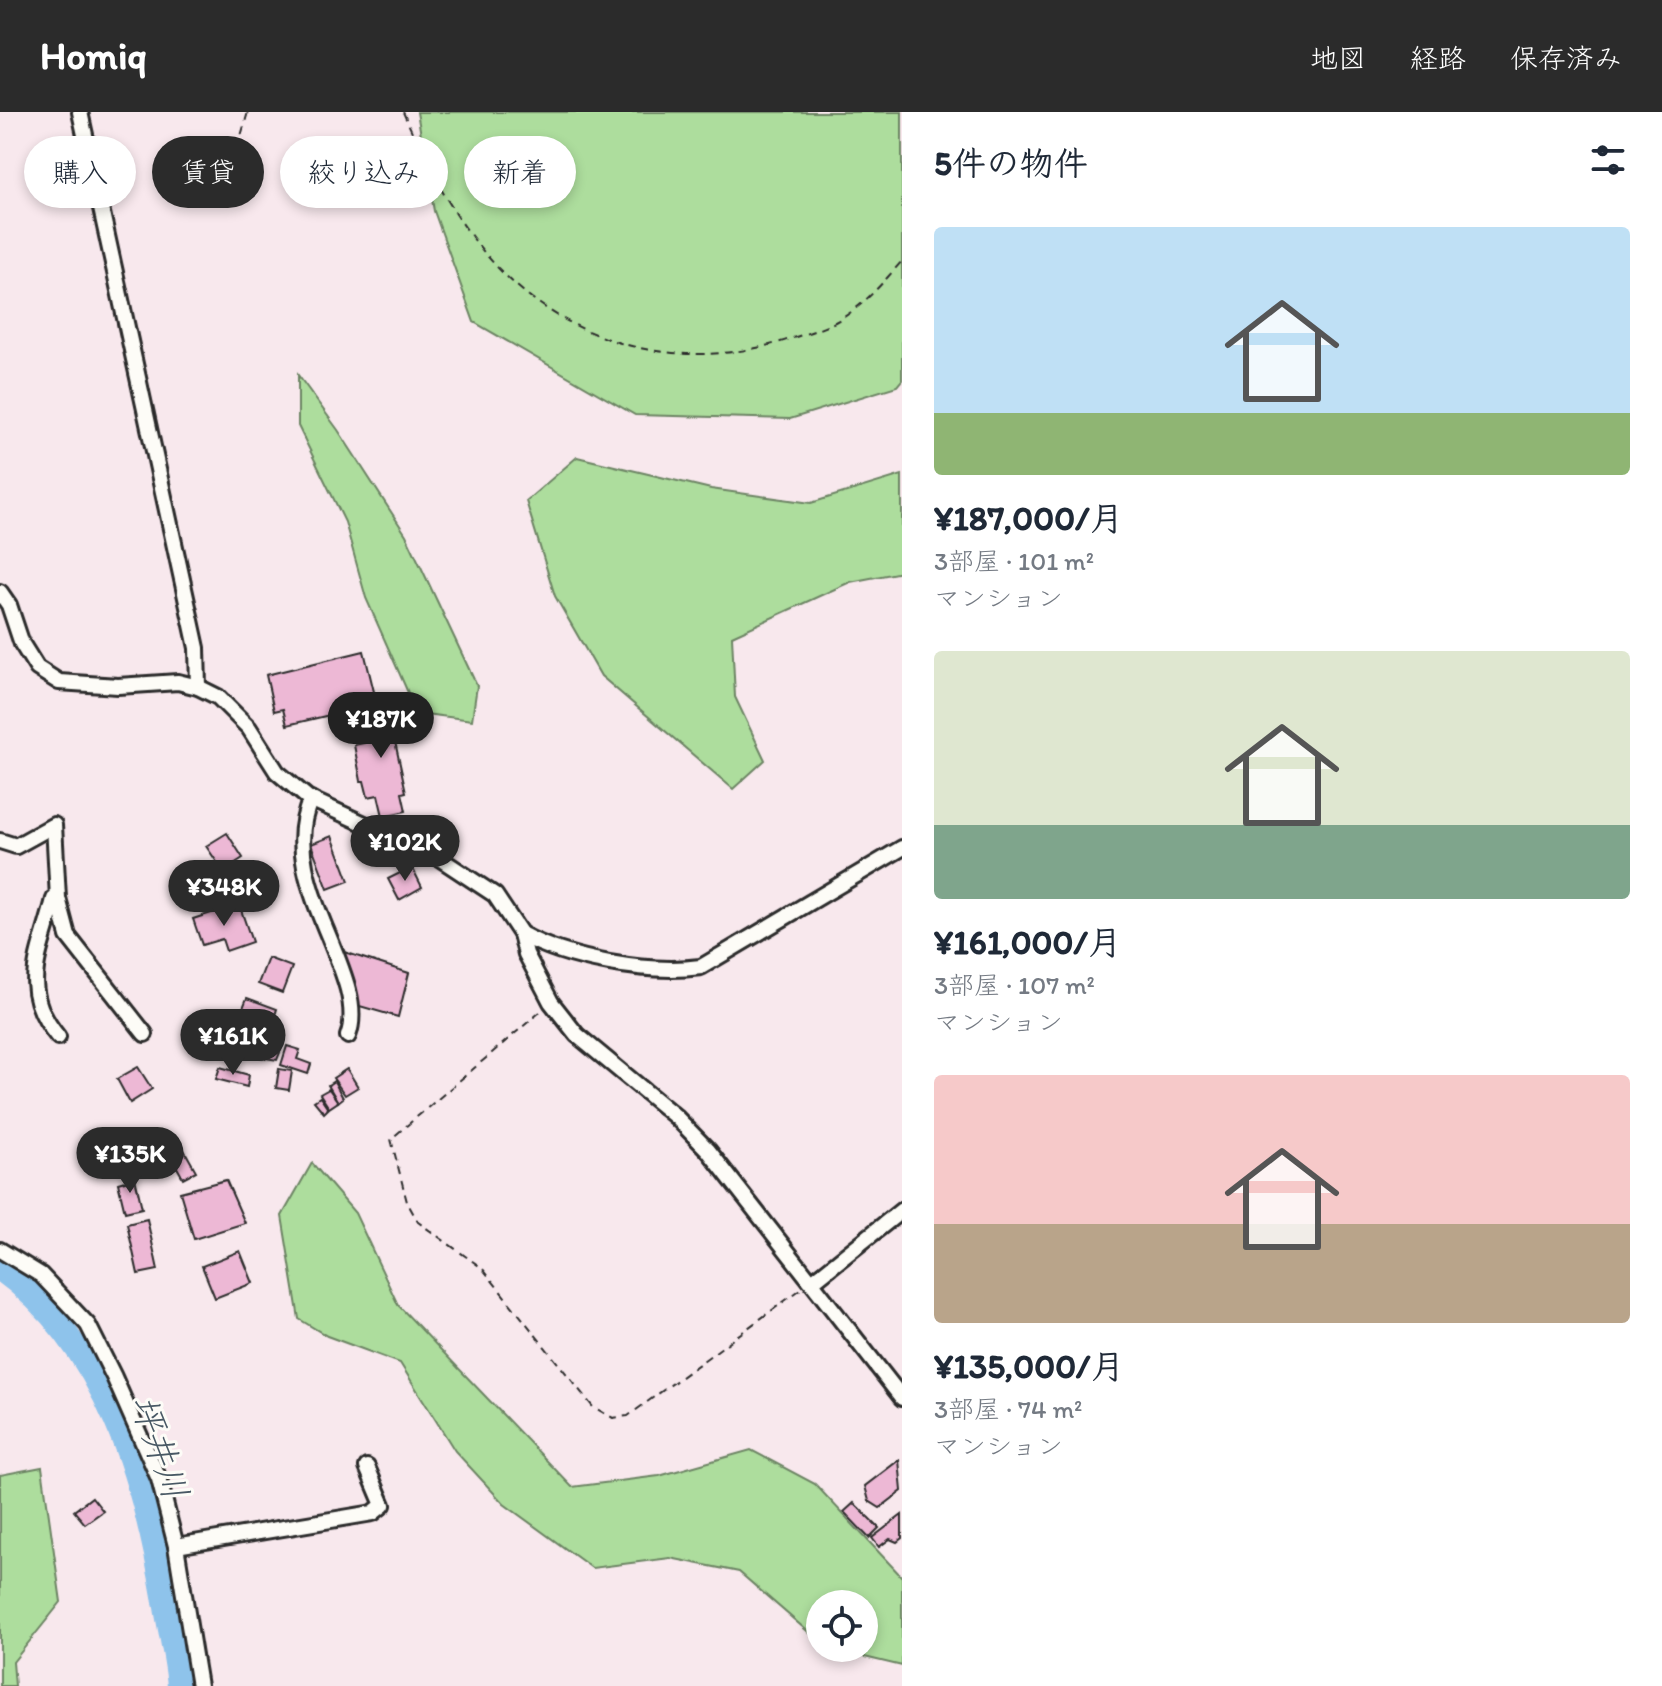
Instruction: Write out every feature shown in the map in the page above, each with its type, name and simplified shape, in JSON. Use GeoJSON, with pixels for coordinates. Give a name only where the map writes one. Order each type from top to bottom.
{"type":"FeatureCollection","features":[{"type":"Feature","properties":{"kind":"street"},"geometry":{"type":"LineString","coordinates":[[80,112],[197,648],[198,687]]}},
{"type":"Feature","properties":{"kind":"street"},"geometry":{"type":"LineString","coordinates":[[0,592],[22,644],[37,668],[59,682],[118,686],[178,682],[198,687],[218,697],[249,728],[277,772],[311,799],[473,877],[495,895],[521,934],[526,954],[551,1002],[577,1035],[676,1117],[708,1150],[812,1282],[896,1381],[902,1398]]}},
{"type":"Feature","properties":{"kind":"street"},"geometry":{"type":"LineString","coordinates":[[311,799],[301,826],[303,856],[353,1009],[348,1036]]}},
{"type":"Feature","properties":{"kind":"street"},"geometry":{"type":"LineString","coordinates":[[0,841],[16,846],[54,825],[60,912],[75,948],[145,1034]]}},
{"type":"Feature","properties":{"kind":"street"},"geometry":{"type":"LineString","coordinates":[[521,934],[550,950],[674,971],[701,967],[902,848]]}},
{"type":"Feature","properties":{"kind":"street"},"geometry":{"type":"LineString","coordinates":[[57,888],[32,982],[39,1010],[58,1037]]}},
{"type":"Feature","properties":{"kind":"street"},"geometry":{"type":"LineString","coordinates":[[812,1282],[902,1210]]}},
{"type":"Feature","properties":{"kind":"street"},"geometry":{"type":"LineString","coordinates":[[0,1250],[41,1275],[88,1325],[159,1479],[176,1546],[199,1686]]}},
{"type":"Feature","properties":{"kind":"street"},"geometry":{"type":"LineString","coordinates":[[176,1546],[373,1513],[383,1505],[367,1467]]}},
{"type":"Feature","properties":{"kind":"path"},"geometry":{"type":"LineString","coordinates":[[241,136],[248,112]]}},
{"type":"Feature","properties":{"kind":"path"},"geometry":{"type":"LineString","coordinates":[[403,112],[431,174],[477,243],[500,270],[530,298],[573,325],[641,351],[700,356],[761,348],[810,332],[850,314],[902,261]]}},
{"type":"Feature","properties":{"kind":"path"},"geometry":{"type":"LineString","coordinates":[[551,1002],[391,1139],[407,1202],[418,1222],[482,1268],[593,1407],[613,1418],[628,1416],[812,1282]]}},
{"type":"Feature","properties":{"kind":"green space"},"geometry":{"type":"Polygon","coordinates":[[[417,112],[902,112],[902,380],[897,386],[790,419],[635,415],[474,322],[433,208],[448,208],[448,136],[421,136],[417,112]]]}},
{"type":"Feature","properties":{"kind":"green space"},"geometry":{"type":"Polygon","coordinates":[[[298,375],[406,535],[477,686],[472,720],[417,713],[366,598],[345,522],[298,426],[298,375]]]}},
{"type":"Feature","properties":{"kind":"green space"},"geometry":{"type":"Polygon","coordinates":[[[577,457],[711,489],[811,503],[902,475],[902,572],[850,582],[732,636],[735,697],[765,760],[733,789],[601,676],[555,596],[526,501],[577,457]]]}},
{"type":"Feature","properties":{"kind":"green space"},"geometry":{"type":"Polygon","coordinates":[[[312,1163],[355,1213],[398,1305],[572,1487],[659,1476],[751,1450],[815,1484],[902,1577],[902,1666],[878,1660],[878,1590],[806,1590],[806,1630],[739,1572],[670,1558],[592,1568],[504,1504],[455,1451],[400,1363],[327,1336],[299,1319],[282,1216],[312,1163]]]}},
{"type":"Feature","properties":{"kind":"green space"},"geometry":{"type":"Polygon","coordinates":[[[42,1467],[61,1602],[13,1662],[15,1686],[0,1686],[0,1475],[42,1467]]]}},
{"type":"Feature","properties":{"kind":"building"},"geometry":{"type":"Polygon","coordinates":[[[364,651],[377,704],[287,725],[283,709],[274,711],[266,675],[364,651]]]}},
{"type":"Feature","properties":{"kind":"building"},"geometry":{"type":"Polygon","coordinates":[[[387,705],[406,792],[402,793],[406,811],[383,816],[378,795],[368,797],[364,781],[361,781],[354,745],[364,743],[358,711],[387,705]]]}},
{"type":"Feature","properties":{"kind":"building"},"geometry":{"type":"Polygon","coordinates":[[[227,833],[243,858],[223,871],[206,846],[227,833]]]}},
{"type":"Feature","properties":{"kind":"building"},"geometry":{"type":"Polygon","coordinates":[[[332,836],[349,881],[328,889],[311,844],[332,836]]]}},
{"type":"Feature","properties":{"kind":"building"},"geometry":{"type":"Polygon","coordinates":[[[412,867],[422,887],[399,900],[388,879],[412,867]]]}},
{"type":"Feature","properties":{"kind":"building"},"geometry":{"type":"Polygon","coordinates":[[[239,904],[252,942],[226,951],[222,939],[202,945],[193,919],[239,904]]]}},
{"type":"Feature","properties":{"kind":"building"},"geometry":{"type":"Polygon","coordinates":[[[341,951],[409,973],[398,1017],[356,1005],[341,951]]]}},
{"type":"Feature","properties":{"kind":"building"},"geometry":{"type":"Polygon","coordinates":[[[268,958],[292,967],[282,993],[258,984],[268,958]]]}},
{"type":"Feature","properties":{"kind":"building"},"geometry":{"type":"Polygon","coordinates":[[[247,998],[277,1009],[272,1024],[241,1013],[247,998]]]}},
{"type":"Feature","properties":{"kind":"building"},"geometry":{"type":"Polygon","coordinates":[[[265,1036],[284,1042],[277,1060],[259,1057],[265,1036]]]}},
{"type":"Feature","properties":{"kind":"building"},"geometry":{"type":"Polygon","coordinates":[[[287,1046],[300,1050],[297,1059],[311,1064],[308,1074],[281,1065],[287,1046]]]}},
{"type":"Feature","properties":{"kind":"building"},"geometry":{"type":"Polygon","coordinates":[[[138,1067],[152,1089],[130,1103],[117,1079],[138,1067]]]}},
{"type":"Feature","properties":{"kind":"building"},"geometry":{"type":"Polygon","coordinates":[[[220,1067],[249,1075],[247,1087],[216,1079],[220,1067]]]}},
{"type":"Feature","properties":{"kind":"building"},"geometry":{"type":"Polygon","coordinates":[[[279,1069],[292,1071],[289,1090],[276,1088],[279,1069]]]}},
{"type":"Feature","properties":{"kind":"building"},"geometry":{"type":"Polygon","coordinates":[[[347,1069],[358,1087],[345,1095],[333,1078],[347,1069]]]}},
{"type":"Feature","properties":{"kind":"building"},"geometry":{"type":"Polygon","coordinates":[[[334,1081],[343,1098],[338,1102],[328,1085],[334,1081]]]}},
{"type":"Feature","properties":{"kind":"building"},"geometry":{"type":"Polygon","coordinates":[[[329,1089],[338,1102],[329,1108],[320,1094],[329,1089]]]}},
{"type":"Feature","properties":{"kind":"building"},"geometry":{"type":"Polygon","coordinates":[[[320,1097],[328,1109],[324,1113],[314,1101],[320,1097]]]}},
{"type":"Feature","properties":{"kind":"building"},"geometry":{"type":"Polygon","coordinates":[[[178,1139],[196,1171],[183,1178],[165,1146],[178,1139]]]}},
{"type":"Feature","properties":{"kind":"building"},"geometry":{"type":"Polygon","coordinates":[[[135,1178],[142,1208],[125,1212],[118,1183],[135,1178]]]}},
{"type":"Feature","properties":{"kind":"building"},"geometry":{"type":"Polygon","coordinates":[[[226,1180],[245,1223],[194,1239],[180,1192],[226,1180]]]}},
{"type":"Feature","properties":{"kind":"building"},"geometry":{"type":"Polygon","coordinates":[[[147,1219],[158,1270],[138,1274],[127,1224],[147,1219]]]}},
{"type":"Feature","properties":{"kind":"building"},"geometry":{"type":"Polygon","coordinates":[[[240,1251],[253,1283],[215,1298],[202,1266],[240,1251]]]}},
{"type":"Feature","properties":{"kind":"building"},"geometry":{"type":"Polygon","coordinates":[[[899,1460],[902,1491],[880,1508],[869,1501],[865,1486],[899,1460]]]}},
{"type":"Feature","properties":{"kind":"building"},"geometry":{"type":"Polygon","coordinates":[[[92,1497],[103,1511],[85,1524],[74,1511],[92,1497]]]}},
{"type":"Feature","properties":{"kind":"building"},"geometry":{"type":"Polygon","coordinates":[[[854,1503],[879,1528],[869,1538],[844,1512],[854,1503]]]}},
{"type":"Feature","properties":{"kind":"building"},"geometry":{"type":"Polygon","coordinates":[[[902,1515],[902,1538],[897,1542],[890,1539],[879,1547],[872,1538],[902,1515]]]}},
{"type":"Feature","properties":{"kind":"waterway","name":"坪井川"},"geometry":{"type":"LineString","coordinates":[[0,1269],[37,1301],[69,1337],[116,1420],[146,1513],[179,1686]]}}]}
